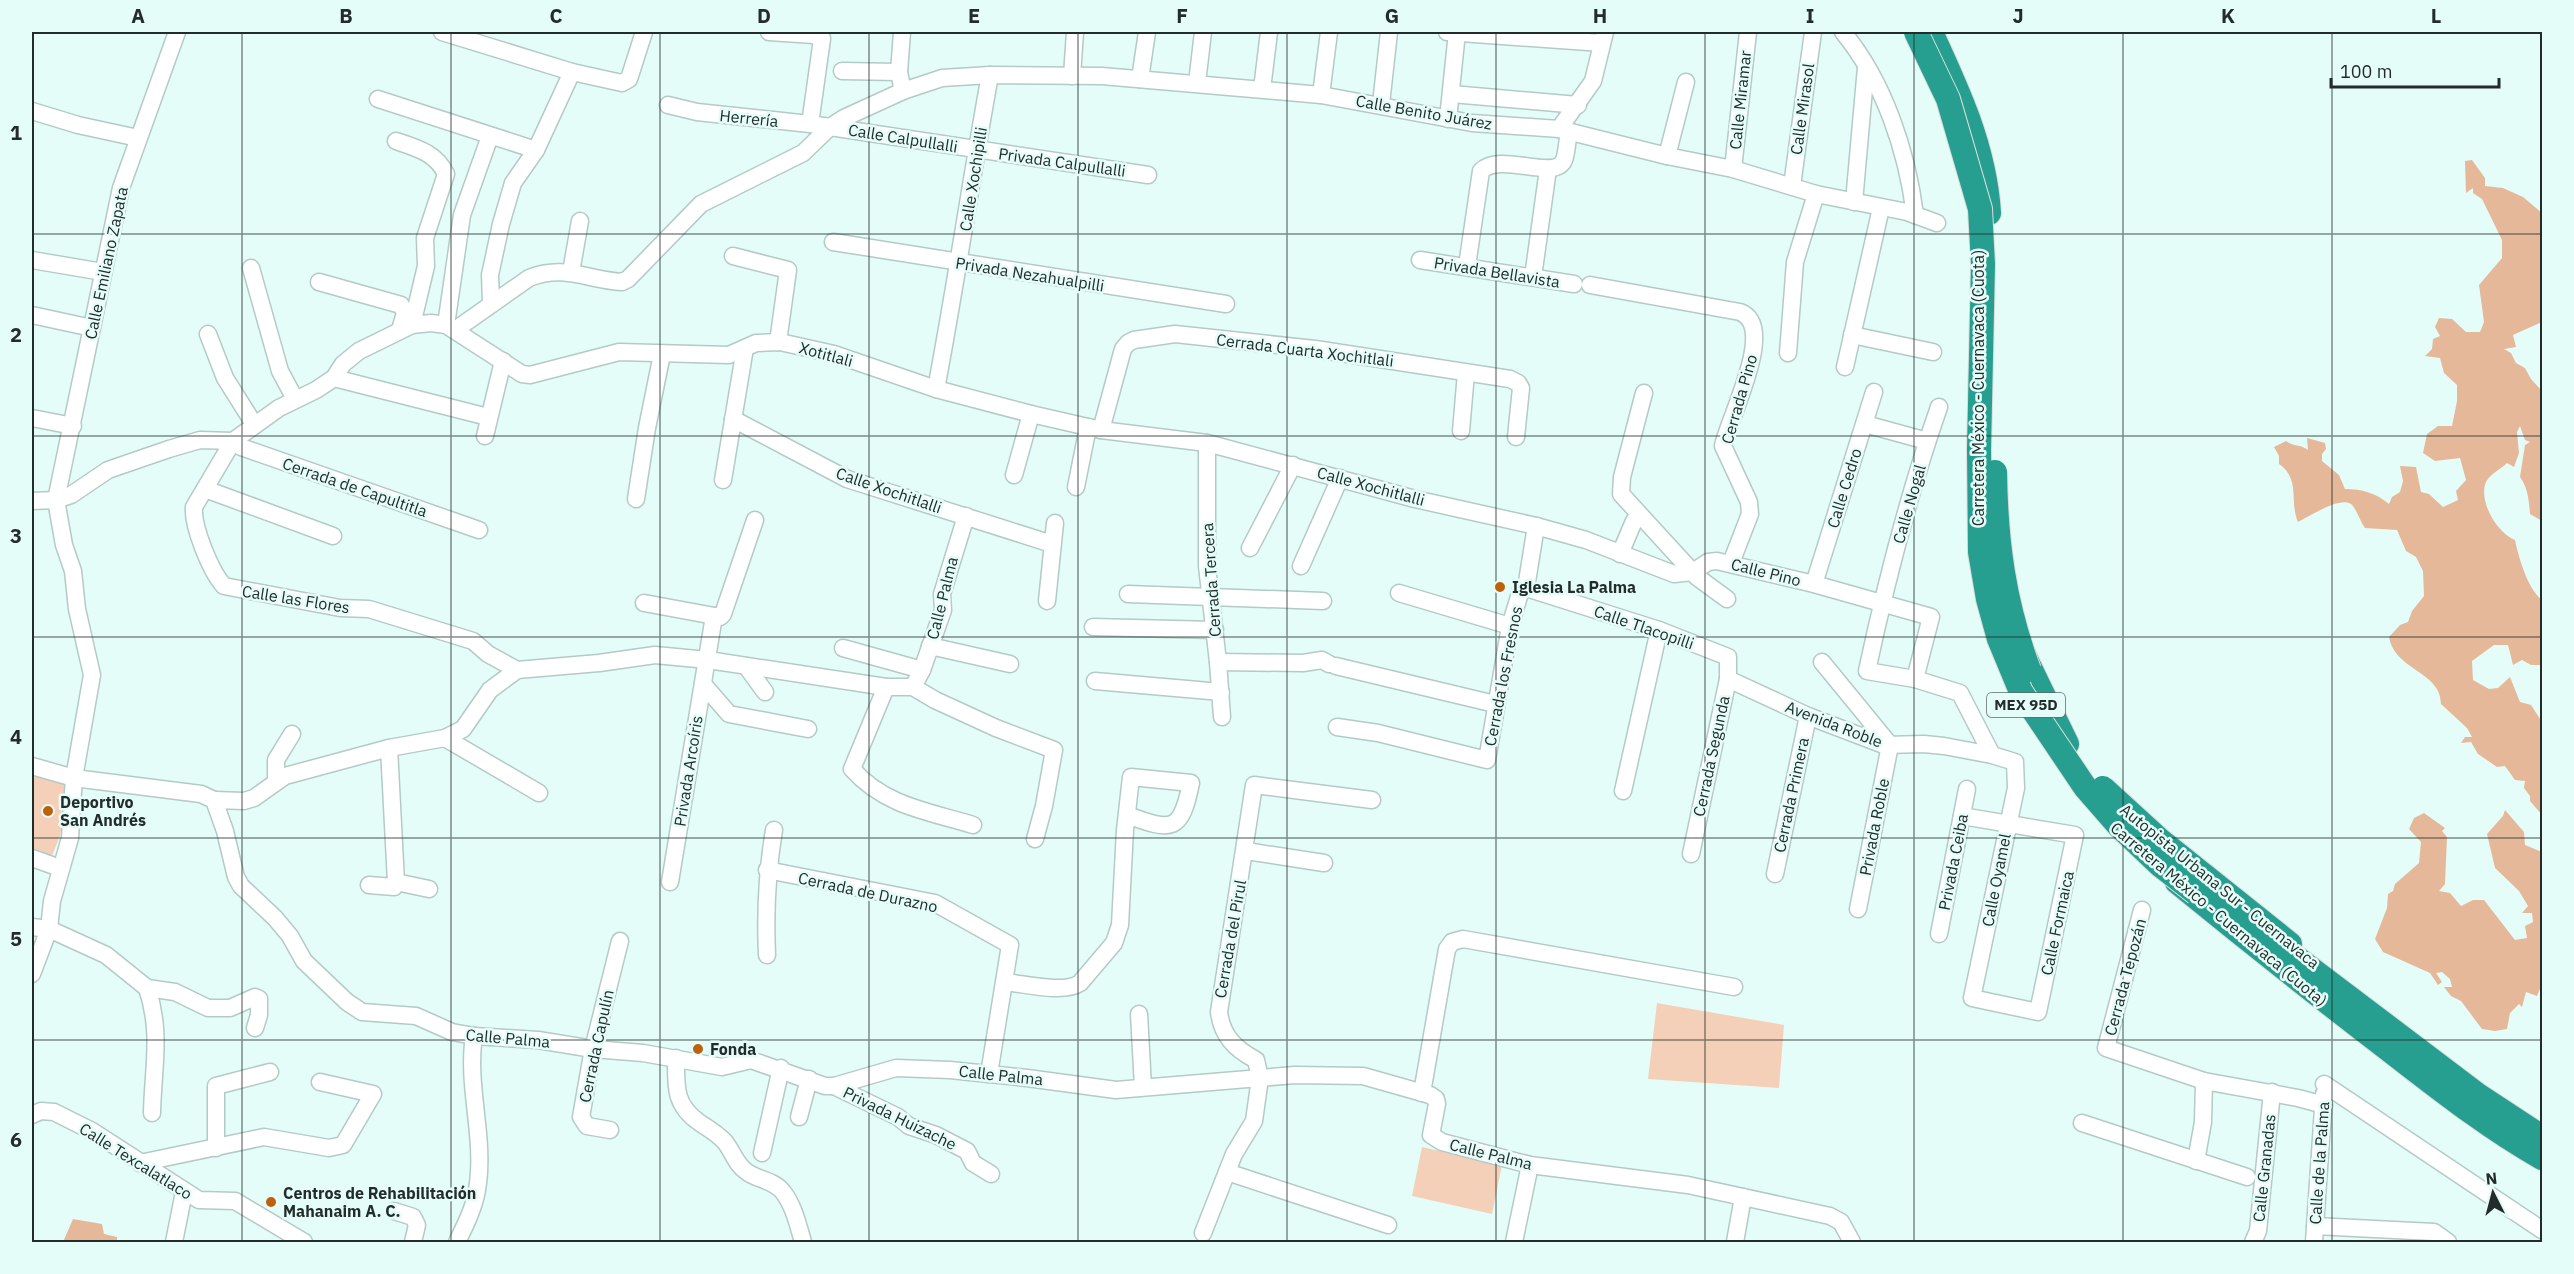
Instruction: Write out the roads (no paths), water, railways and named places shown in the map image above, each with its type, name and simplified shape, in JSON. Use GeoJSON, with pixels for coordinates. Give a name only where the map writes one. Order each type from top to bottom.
{"type":"FeatureCollection","features":[{"type":"Feature","properties":{"kind":"highway","name":"Carretera México - Cuernavaca (Cuota)"},"geometry":{"type":"LineString","coordinates":[[1910,32],[1936,78],[1950,114],[1961,146],[1974,207],[1979,259],[1976,475],[1979,539],[1986,591],[2007,662],[2027,708],[2065,771],[2084,796],[2121,836],[2289,974],[2469,1111],[2514,1142],[2542,1156]]}},
{"type":"Feature","properties":{"kind":"highway","name":"Autopista Urbana Sur - Cuernavaca"},"geometry":{"type":"LineString","coordinates":[[1916,32],[1948,99],[1980,210],[1983,264],[1979,449],[1980,552],[1988,599],[1999,639],[2021,692],[2085,787],[2119,826],[2160,865],[2459,1100],[2542,1156]]}},
{"type":"Feature","properties":{"kind":"highway","name":"Autopista Urbana Sur - Cuernavaca"},"geometry":{"type":"LineString","coordinates":[[1930,32],[1960,92],[1978,143],[1991,209],[1995,510],[1998,551],[2016,634],[2036,687],[2062,734],[2096,782],[2160,840],[2364,1003],[2542,1135]]}},
{"type":"Feature","properties":{"kind":"street","name":"Calle Emiliano Zapata"},"geometry":{"type":"LineString","coordinates":[[56,500],[122,188],[177,32]]}},
{"type":"Feature","properties":{"kind":"street"},"geometry":{"type":"LineString","coordinates":[[442,32],[572,72],[617,83],[626,82],[644,32]]}},
{"type":"Feature","properties":{"kind":"street"},"geometry":{"type":"LineString","coordinates":[[769,32],[814,35],[822,39],[810,124]]}},
{"type":"Feature","properties":{"kind":"street"},"geometry":{"type":"LineString","coordinates":[[902,32],[899,72],[903,91]]}},
{"type":"Feature","properties":{"kind":"street"},"geometry":{"type":"LineString","coordinates":[[1072,76],[1075,32]]}},
{"type":"Feature","properties":{"kind":"street"},"geometry":{"type":"LineString","coordinates":[[1140,79],[1148,32]]}},
{"type":"Feature","properties":{"kind":"street"},"geometry":{"type":"LineString","coordinates":[[1197,83],[1203,32]]}},
{"type":"Feature","properties":{"kind":"street"},"geometry":{"type":"LineString","coordinates":[[1262,89],[1269,32]]}},
{"type":"Feature","properties":{"kind":"street"},"geometry":{"type":"LineString","coordinates":[[1321,95],[1329,32]]}},
{"type":"Feature","properties":{"kind":"street"},"geometry":{"type":"LineString","coordinates":[[1381,104],[1389,32]]}},
{"type":"Feature","properties":{"kind":"street"},"geometry":{"type":"LineString","coordinates":[[1448,119],[1452,94],[1454,32],[1604,38],[1593,81],[1564,131],[1563,162],[1557,167],[1548,169],[1497,163],[1487,165],[1481,171],[1467,266]]}},
{"type":"Feature","properties":{"kind":"street","name":"Calle Miramar"},"geometry":{"type":"LineString","coordinates":[[1733,169],[1748,32]]}},
{"type":"Feature","properties":{"kind":"street","name":"Calle Mirasol"},"geometry":{"type":"LineString","coordinates":[[1792,186],[1813,32]]}},
{"type":"Feature","properties":{"kind":"street"},"geometry":{"type":"LineString","coordinates":[[1843,32],[1866,66],[1899,139],[1911,182],[1916,215]]}},
{"type":"Feature","properties":{"kind":"street"},"geometry":{"type":"LineString","coordinates":[[1854,202],[1866,66]]}},
{"type":"Feature","properties":{"kind":"street"},"geometry":{"type":"LineString","coordinates":[[842,71],[899,72]]}},
{"type":"Feature","properties":{"kind":"street"},"geometry":{"type":"LineString","coordinates":[[491,303],[490,275],[513,183],[536,150],[572,72]]}},
{"type":"Feature","properties":{"kind":"street","name":"Calle Benito Juárez"},"geometry":{"type":"LineString","coordinates":[[830,127],[844,118],[903,91],[942,78],[990,75],[1072,76],[1197,83],[1321,95],[1381,104],[1448,119],[1564,131],[1733,169],[1816,194],[1916,215],[1937,223]]}},
{"type":"Feature","properties":{"kind":"street","name":"Calle Xochipilli"},"geometry":{"type":"LineString","coordinates":[[936,389],[960,263],[976,150],[990,75]]}},
{"type":"Feature","properties":{"kind":"street"},"geometry":{"type":"LineString","coordinates":[[1667,156],[1686,82]]}},
{"type":"Feature","properties":{"kind":"street"},"geometry":{"type":"LineString","coordinates":[[1452,94],[1578,105]]}},
{"type":"Feature","properties":{"kind":"street"},"geometry":{"type":"LineString","coordinates":[[378,99],[536,150]]}},
{"type":"Feature","properties":{"kind":"street","name":"Herrería"},"geometry":{"type":"LineString","coordinates":[[668,105],[697,112],[830,127]]}},
{"type":"Feature","properties":{"kind":"street"},"geometry":{"type":"LineString","coordinates":[[32,111],[78,125],[138,138]]}},
{"type":"Feature","properties":{"kind":"street"},"geometry":{"type":"LineString","coordinates":[[32,501],[56,500],[71,495],[108,471],[200,440],[233,441],[254,424],[334,378],[343,364],[359,351],[406,328],[431,323],[451,327],[529,278],[542,273],[572,272],[622,282],[628,279],[701,204],[803,153],[830,127]]}},
{"type":"Feature","properties":{"kind":"street","name":"Calle Calpullalli"},"geometry":{"type":"LineString","coordinates":[[830,127],[976,150]]}},
{"type":"Feature","properties":{"kind":"street"},"geometry":{"type":"LineString","coordinates":[[451,327],[462,215],[490,136]]}},
{"type":"Feature","properties":{"kind":"street"},"geometry":{"type":"LineString","coordinates":[[396,141],[425,151],[440,162],[446,174],[425,238],[426,266],[406,328]]}},
{"type":"Feature","properties":{"kind":"street","name":"Privada Calpullalli"},"geometry":{"type":"LineString","coordinates":[[976,150],[1148,175]]}},
{"type":"Feature","properties":{"kind":"street"},"geometry":{"type":"LineString","coordinates":[[1533,277],[1548,169]]}},
{"type":"Feature","properties":{"kind":"street"},"geometry":{"type":"LineString","coordinates":[[1788,352],[1795,262],[1816,194]]}},
{"type":"Feature","properties":{"kind":"street"},"geometry":{"type":"LineString","coordinates":[[1845,367],[1881,208]]}},
{"type":"Feature","properties":{"kind":"street"},"geometry":{"type":"LineString","coordinates":[[572,272],[580,221]]}},
{"type":"Feature","properties":{"kind":"street","name":"Privada Nezahualpilli"},"geometry":{"type":"LineString","coordinates":[[833,242],[1226,304]]}},
{"type":"Feature","properties":{"kind":"street"},"geometry":{"type":"LineString","coordinates":[[733,256],[788,270],[778,342]]}},
{"type":"Feature","properties":{"kind":"street"},"geometry":{"type":"LineString","coordinates":[[32,260],[103,272]]}},
{"type":"Feature","properties":{"kind":"street","name":"Privada Bellavista"},"geometry":{"type":"LineString","coordinates":[[1420,260],[1582,284]]}},
{"type":"Feature","properties":{"kind":"street"},"geometry":{"type":"LineString","coordinates":[[251,268],[280,371],[295,399]]}},
{"type":"Feature","properties":{"kind":"street"},"geometry":{"type":"LineString","coordinates":[[318,282],[401,305],[405,313],[406,328]]}},
{"type":"Feature","properties":{"kind":"street","name":"Cerrada Pino"},"geometry":{"type":"LineString","coordinates":[[1582,284],[1740,312],[1748,314],[1753,321],[1754,349],[1751,365],[1723,446],[1749,502],[1750,514],[1731,563]]}},
{"type":"Feature","properties":{"kind":"street"},"geometry":{"type":"LineString","coordinates":[[32,315],[92,328]]}},
{"type":"Feature","properties":{"kind":"street","name":"Xotitlali"},"geometry":{"type":"LineString","coordinates":[[451,327],[522,374],[530,375],[604,354],[619,352],[729,355],[756,343],[778,342],[834,354],[936,389],[1031,414],[1095,429],[1207,443]]}},
{"type":"Feature","properties":{"kind":"street"},"geometry":{"type":"LineString","coordinates":[[208,334],[225,378],[254,424]]}},
{"type":"Feature","properties":{"kind":"street","name":"Cerrada Cuarta Xochitlali"},"geometry":{"type":"LineString","coordinates":[[1076,488],[1123,349],[1128,343],[1146,337],[1175,334],[1315,349],[1510,379],[1518,383],[1521,388],[1516,437]]}},
{"type":"Feature","properties":{"kind":"street"},"geometry":{"type":"LineString","coordinates":[[1852,334],[1933,352]]}},
{"type":"Feature","properties":{"kind":"street"},"geometry":{"type":"LineString","coordinates":[[723,480],[745,348]]}},
{"type":"Feature","properties":{"kind":"street"},"geometry":{"type":"LineString","coordinates":[[636,499],[662,354]]}},
{"type":"Feature","properties":{"kind":"street"},"geometry":{"type":"LineString","coordinates":[[485,436],[503,361]]}},
{"type":"Feature","properties":{"kind":"street"},"geometry":{"type":"LineString","coordinates":[[1461,430],[1466,373]]}},
{"type":"Feature","properties":{"kind":"street"},"geometry":{"type":"LineString","coordinates":[[334,378],[488,417]]}},
{"type":"Feature","properties":{"kind":"street","name":"Calle Cedro"},"geometry":{"type":"LineString","coordinates":[[1814,584],[1874,392]]}},
{"type":"Feature","properties":{"kind":"street"},"geometry":{"type":"LineString","coordinates":[[1644,393],[1622,477],[1621,494],[1693,572],[1727,599]]}},
{"type":"Feature","properties":{"kind":"street","name":"Calle Nogal"},"geometry":{"type":"LineString","coordinates":[[1915,679],[1867,671],[1882,602],[1939,406]]}},
{"type":"Feature","properties":{"kind":"street"},"geometry":{"type":"LineString","coordinates":[[1014,475],[1031,414]]}},
{"type":"Feature","properties":{"kind":"street"},"geometry":{"type":"LineString","coordinates":[[32,418],[73,426]]}},
{"type":"Feature","properties":{"kind":"street","name":"Calle Xochitlalli"},"geometry":{"type":"LineString","coordinates":[[734,419],[847,479],[1052,544]]}},
{"type":"Feature","properties":{"kind":"street"},"geometry":{"type":"LineString","coordinates":[[1864,423],[1927,441]]}},
{"type":"Feature","properties":{"kind":"street","name":"Calle las Flores"},"geometry":{"type":"LineString","coordinates":[[233,441],[194,507],[193,516],[207,556],[219,581],[224,586],[340,608],[369,609],[473,641],[488,654],[517,670]]}},
{"type":"Feature","properties":{"kind":"street","name":"Cerrada de Capultitla"},"geometry":{"type":"LineString","coordinates":[[233,441],[241,447],[479,530]]}},
{"type":"Feature","properties":{"kind":"street","name":"Calle Xochitlalli"},"geometry":{"type":"LineString","coordinates":[[1207,443],[1415,499],[1536,526]]}},
{"type":"Feature","properties":{"kind":"street","name":"Cerrada Tercera"},"geometry":{"type":"LineString","coordinates":[[1207,443],[1207,566],[1222,717]]}},
{"type":"Feature","properties":{"kind":"street"},"geometry":{"type":"LineString","coordinates":[[1250,548],[1293,465]]}},
{"type":"Feature","properties":{"kind":"street"},"geometry":{"type":"LineString","coordinates":[[1301,566],[1340,478]]}},
{"type":"Feature","properties":{"kind":"street"},"geometry":{"type":"LineString","coordinates":[[205,489],[333,536]]}},
{"type":"Feature","properties":{"kind":"street"},"geometry":{"type":"LineString","coordinates":[[32,974],[49,929],[52,901],[70,838],[74,778],[92,675],[77,609],[73,571],[64,545],[56,500]]}},
{"type":"Feature","properties":{"kind":"street","name":"Calle Palma"},"geometry":{"type":"LineString","coordinates":[[914,687],[943,610],[942,594],[966,516]]}},
{"type":"Feature","properties":{"kind":"street"},"geometry":{"type":"LineString","coordinates":[[644,603],[720,617],[723,614],[755,520]]}},
{"type":"Feature","properties":{"kind":"street"},"geometry":{"type":"LineString","coordinates":[[1620,554],[1634,521]]}},
{"type":"Feature","properties":{"kind":"street"},"geometry":{"type":"LineString","coordinates":[[1047,601],[1055,523]]}},
{"type":"Feature","properties":{"kind":"street","name":"Calle Pino"},"geometry":{"type":"LineString","coordinates":[[1536,526],[1586,540],[1674,574],[1693,572],[1708,562],[1731,563],[1931,617],[1915,679]]}},
{"type":"Feature","properties":{"kind":"street","name":"Cerrada los Fresnos"},"geometry":{"type":"LineString","coordinates":[[1336,727],[1378,733],[1487,760],[1510,626],[1521,590],[1526,588],[1536,526]]}},
{"type":"Feature","properties":{"kind":"street","name":"Calle Tlacopilli"},"geometry":{"type":"LineString","coordinates":[[1526,588],[1659,630],[1728,657]]}},
{"type":"Feature","properties":{"kind":"street"},"geometry":{"type":"LineString","coordinates":[[1399,593],[1510,626]]}},
{"type":"Feature","properties":{"kind":"street"},"geometry":{"type":"LineString","coordinates":[[1128,594],[1323,601]]}},
{"type":"Feature","properties":{"kind":"street"},"geometry":{"type":"LineString","coordinates":[[708,660],[714,616]]}},
{"type":"Feature","properties":{"kind":"street"},"geometry":{"type":"LineString","coordinates":[[1093,627],[1215,630]]}},
{"type":"Feature","properties":{"kind":"street"},"geometry":{"type":"LineString","coordinates":[[1623,791],[1659,630]]}},
{"type":"Feature","properties":{"kind":"street"},"geometry":{"type":"LineString","coordinates":[[930,646],[1010,664]]}},
{"type":"Feature","properties":{"kind":"street"},"geometry":{"type":"LineString","coordinates":[[843,648],[922,670]]}},
{"type":"Feature","properties":{"kind":"street"},"geometry":{"type":"LineString","coordinates":[[32,766],[74,778],[201,794],[214,800],[244,801],[254,798],[285,776],[389,748],[445,738],[463,729],[490,690],[517,670],[655,655],[708,660],[886,687],[914,687],[935,700],[996,728],[1054,750],[1044,806],[1035,838]]}},
{"type":"Feature","properties":{"kind":"street","name":"Cerrada Segunda"},"geometry":{"type":"LineString","coordinates":[[1691,854],[1728,679],[1728,657]]}},
{"type":"Feature","properties":{"kind":"street","name":"Privada Arcoíris"},"geometry":{"type":"LineString","coordinates":[[670,882],[708,660]]}},
{"type":"Feature","properties":{"kind":"street"},"geometry":{"type":"LineString","coordinates":[[1218,662],[1303,663],[1322,660],[1332,665],[1495,704]]}},
{"type":"Feature","properties":{"kind":"street"},"geometry":{"type":"LineString","coordinates":[[1822,662],[1890,745]]}},
{"type":"Feature","properties":{"kind":"street"},"geometry":{"type":"LineString","coordinates":[[746,666],[765,692]]}},
{"type":"Feature","properties":{"kind":"street","name":"Avenida Roble"},"geometry":{"type":"LineString","coordinates":[[1728,679],[1808,716],[1884,745],[1924,744],[1992,755],[2015,762]]}},
{"type":"Feature","properties":{"kind":"street"},"geometry":{"type":"LineString","coordinates":[[1915,679],[1960,693],[1992,755]]}},
{"type":"Feature","properties":{"kind":"street"},"geometry":{"type":"LineString","coordinates":[[1095,681],[1221,692]]}},
{"type":"Feature","properties":{"kind":"street"},"geometry":{"type":"LineString","coordinates":[[703,684],[729,714],[808,729]]}},
{"type":"Feature","properties":{"kind":"street"},"geometry":{"type":"LineString","coordinates":[[886,687],[852,769],[864,782],[888,799],[973,825]]}},
{"type":"Feature","properties":{"kind":"street","name":"Cerrada Primera"},"geometry":{"type":"LineString","coordinates":[[1775,874],[1808,716]]}},
{"type":"Feature","properties":{"kind":"street"},"geometry":{"type":"LineString","coordinates":[[276,782],[276,760],[292,734]]}},
{"type":"Feature","properties":{"kind":"street"},"geometry":{"type":"LineString","coordinates":[[445,738],[539,793]]}},
{"type":"Feature","properties":{"kind":"street","name":"Privada Roble"},"geometry":{"type":"LineString","coordinates":[[1858,909],[1890,745]]}},
{"type":"Feature","properties":{"kind":"street"},"geometry":{"type":"LineString","coordinates":[[389,748],[395,884]]}},
{"type":"Feature","properties":{"kind":"street","name":"Calle Oyamel"},"geometry":{"type":"LineString","coordinates":[[2015,762],[2016,788],[1972,998],[2038,1012]]}},
{"type":"Feature","properties":{"kind":"street","name":"Cerrada del Pirul"},"geometry":{"type":"LineString","coordinates":[[1260,1078],[1256,1060],[1233,1045],[1222,1030],[1219,1012],[1224,967],[1246,851],[1254,785],[1372,800]]}},
{"type":"Feature","properties":{"kind":"street","name":"Privada Ceiba"},"geometry":{"type":"LineString","coordinates":[[1939,934],[1967,789]]}},
{"type":"Feature","properties":{"kind":"street","name":"Calle Palma"},"geometry":{"type":"LineString","coordinates":[[214,800],[225,831],[236,877],[241,886],[275,918],[290,936],[304,961],[347,1002],[362,1012],[416,1016],[452,1032],[474,1036],[538,1040],[593,1049],[643,1053],[722,1067],[752,1060],[781,1068],[825,1086],[834,1086],[896,1068],[989,1074],[1116,1090],[1295,1075],[1363,1076],[1436,1099],[1431,1135],[1436,1140],[1530,1165],[1688,1185],[1830,1216],[1841,1222],[1852,1242]]}},
{"type":"Feature","properties":{"kind":"street"},"geometry":{"type":"LineString","coordinates":[[1005,982],[1072,988],[1080,983],[1114,943],[1120,925],[1127,815]]}},
{"type":"Feature","properties":{"kind":"street"},"geometry":{"type":"LineString","coordinates":[[1962,816],[2008,824]]}},
{"type":"Feature","properties":{"kind":"street","name":"Calle Formaica"},"geometry":{"type":"LineString","coordinates":[[2008,824],[2075,835],[2038,1012]]}},
{"type":"Feature","properties":{"kind":"street"},"geometry":{"type":"LineString","coordinates":[[766,955],[767,870],[774,830]]}},
{"type":"Feature","properties":{"kind":"street"},"geometry":{"type":"LineString","coordinates":[[1246,851],[1324,863]]}},
{"type":"Feature","properties":{"kind":"street"},"geometry":{"type":"LineString","coordinates":[[32,858],[60,868]]}},
{"type":"Feature","properties":{"kind":"street","name":"Cerrada de Durazno"},"geometry":{"type":"LineString","coordinates":[[767,870],[935,903],[1010,945],[989,1074]]}},
{"type":"Feature","properties":{"kind":"street"},"geometry":{"type":"LineString","coordinates":[[369,885],[395,884],[429,889]]}},
{"type":"Feature","properties":{"kind":"street","name":"Cerrada Tepozán"},"geometry":{"type":"LineString","coordinates":[[2142,910],[2106,1048],[2204,1081],[2272,1092],[2324,1105]]}},
{"type":"Feature","properties":{"kind":"street"},"geometry":{"type":"LineString","coordinates":[[32,927],[49,929],[106,955],[147,988],[175,992],[208,1008],[230,1008],[255,997],[259,999],[259,1015],[255,1028]]}},
{"type":"Feature","properties":{"kind":"street"},"geometry":{"type":"LineString","coordinates":[[1422,1093],[1447,948],[1452,942],[1462,939],[1734,987]]}},
{"type":"Feature","properties":{"kind":"street","name":"Cerrada Capulín"},"geometry":{"type":"LineString","coordinates":[[610,1130],[587,1126],[580,1117],[593,1049],[620,941]]}},
{"type":"Feature","properties":{"kind":"street"},"geometry":{"type":"LineString","coordinates":[[147,988],[155,1012],[157,1028],[152,1113]]}},
{"type":"Feature","properties":{"kind":"street"},"geometry":{"type":"LineString","coordinates":[[1139,1014],[1143,1087]]}},
{"type":"Feature","properties":{"kind":"street"},"geometry":{"type":"LineString","coordinates":[[457,1242],[477,1190],[479,1152],[471,1074],[474,1036]]}},
{"type":"Feature","properties":{"kind":"street"},"geometry":{"type":"LineString","coordinates":[[676,1058],[676,1089],[682,1106],[689,1115],[725,1142],[739,1165],[747,1173],[774,1183],[782,1191],[793,1209],[803,1242]]}},
{"type":"Feature","properties":{"kind":"street"},"geometry":{"type":"LineString","coordinates":[[762,1153],[781,1068]]}},
{"type":"Feature","properties":{"kind":"street"},"geometry":{"type":"LineString","coordinates":[[216,1148],[216,1086],[270,1072]]}},
{"type":"Feature","properties":{"kind":"street"},"geometry":{"type":"LineString","coordinates":[[1203,1233],[1234,1154],[1254,1121],[1260,1078]]}},
{"type":"Feature","properties":{"kind":"street"},"geometry":{"type":"LineString","coordinates":[[799,1118],[809,1079]]}},
{"type":"Feature","properties":{"kind":"street"},"geometry":{"type":"LineString","coordinates":[[2196,1161],[2204,1122],[2204,1081]]}},
{"type":"Feature","properties":{"kind":"street"},"geometry":{"type":"LineString","coordinates":[[140,1163],[264,1137],[329,1148],[343,1145],[374,1094],[320,1082]]}},
{"type":"Feature","properties":{"kind":"street","name":"Calle de la Palma"},"geometry":{"type":"LineString","coordinates":[[2315,1234],[2324,1084],[2542,1230]]}},
{"type":"Feature","properties":{"kind":"street","name":"Privada Huizache"},"geometry":{"type":"LineString","coordinates":[[834,1086],[898,1117],[909,1126],[936,1135],[967,1151],[973,1163],[990,1174]]}},
{"type":"Feature","properties":{"kind":"street","name":"Calle Granadas"},"geometry":{"type":"LineString","coordinates":[[2253,1242],[2258,1231],[2272,1092]]}},
{"type":"Feature","properties":{"kind":"street","name":"Calle Texcalatlaco"},"geometry":{"type":"LineString","coordinates":[[32,1115],[41,1111],[54,1112],[92,1131],[199,1200],[235,1201],[304,1242]]}},
{"type":"Feature","properties":{"kind":"street"},"geometry":{"type":"LineString","coordinates":[[2082,1123],[2247,1177]]}},
{"type":"Feature","properties":{"kind":"street"},"geometry":{"type":"LineString","coordinates":[[1514,1242],[1530,1165]]}},
{"type":"Feature","properties":{"kind":"street"},"geometry":{"type":"LineString","coordinates":[[1227,1172],[1388,1225]]}},
{"type":"Feature","properties":{"kind":"street"},"geometry":{"type":"LineString","coordinates":[[174,1242],[184,1192]]}},
{"type":"Feature","properties":{"kind":"street"},"geometry":{"type":"LineString","coordinates":[[1735,1242],[1743,1197]]}},
{"type":"Feature","properties":{"kind":"street"},"geometry":{"type":"LineString","coordinates":[[394,1211],[413,1217],[417,1225],[413,1242]]}},
{"type":"Feature","properties":{"kind":"street"},"geometry":{"type":"LineString","coordinates":[[2315,1234],[2434,1232],[2448,1242]]}},
{"type":"Feature","properties":{"kind":"place","name":"Iglesia La Palma"},"geometry":{"type":"Point","coordinates":[1500,587]}},
{"type":"Feature","properties":{"kind":"place","name":"Deportivo San Andrés"},"geometry":{"type":"Point","coordinates":[48,811]}},
{"type":"Feature","properties":{"kind":"place","name":"Fonda"},"geometry":{"type":"Point","coordinates":[698,1049]}},
{"type":"Feature","properties":{"kind":"place","name":"Centros de Rehabilitación Mahanaim A. C."},"geometry":{"type":"Point","coordinates":[271,1202]}}]}
